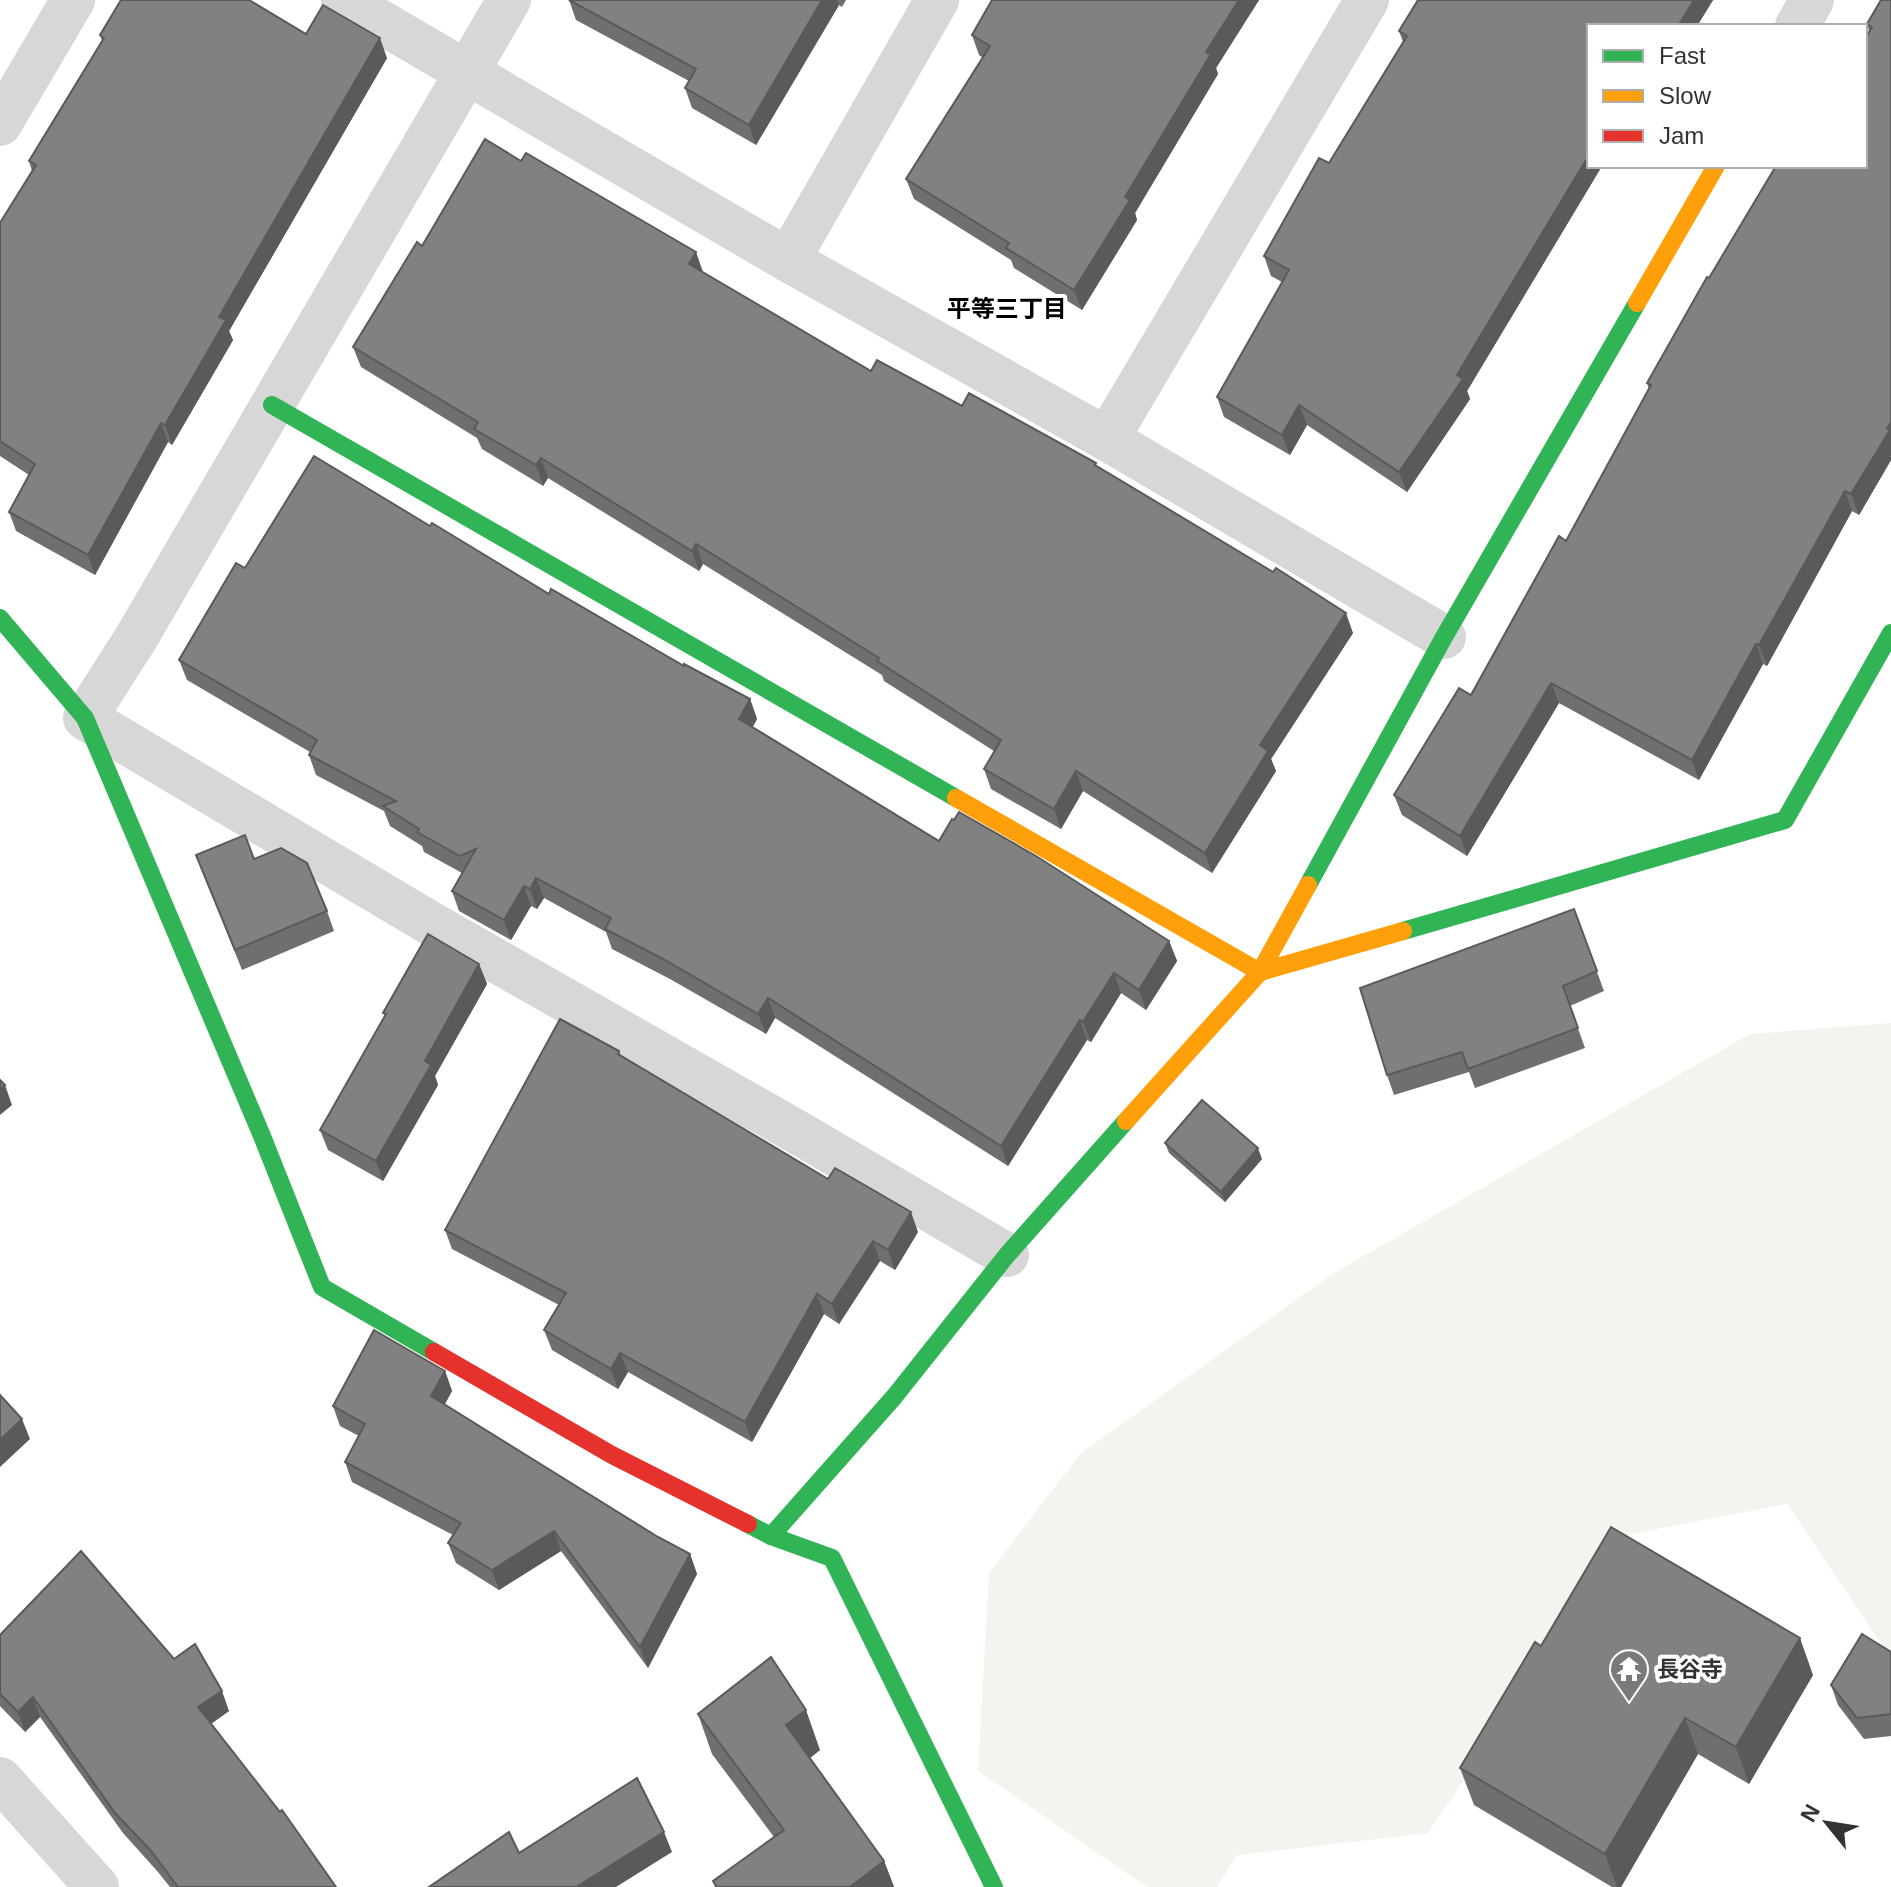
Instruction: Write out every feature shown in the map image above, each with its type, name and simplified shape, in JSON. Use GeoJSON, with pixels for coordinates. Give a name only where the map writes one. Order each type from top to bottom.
{"type":"FeatureCollection","features":[{"type":"Feature","properties":{"kind":"street"},"geometry":{"type":"LineString","coordinates":[[0,124],[73,0]]}},
{"type":"Feature","properties":{"kind":"street"},"geometry":{"type":"LineString","coordinates":[[343,0],[788,260],[1107,439],[1444,637]]}},
{"type":"Feature","properties":{"kind":"street"},"geometry":{"type":"LineString","coordinates":[[85,718],[136,638],[509,0]]}},
{"type":"Feature","properties":{"kind":"street"},"geometry":{"type":"LineString","coordinates":[[788,260],[937,0]]}},
{"type":"Feature","properties":{"kind":"street"},"geometry":{"type":"LineString","coordinates":[[1107,439],[1367,0]]}},
{"type":"Feature","properties":{"kind":"street"},"geometry":{"type":"LineString","coordinates":[[1798,24],[1812,0]]}},
{"type":"Feature","properties":{"kind":"street"},"geometry":{"type":"LineString","coordinates":[[771,1536],[894,1397],[1007,1255],[1260,972],[1444,637],[1715,168]]}},
{"type":"Feature","properties":{"kind":"street"},"geometry":{"type":"LineString","coordinates":[[272,405],[1260,972],[1785,820],[1891,633]]}},
{"type":"Feature","properties":{"kind":"street"},"geometry":{"type":"LineString","coordinates":[[0,618],[85,718],[262,1136],[322,1287],[612,1455],[771,1536],[832,1558],[994,1887]]}},
{"type":"Feature","properties":{"kind":"street"},"geometry":{"type":"LineString","coordinates":[[85,718],[430,923],[1007,1255]]}},
{"type":"Feature","properties":{"kind":"street"},"geometry":{"type":"LineString","coordinates":[[0,1779],[97,1887]]}},
{"type":"Feature","properties":{"kind":"shaded area"},"geometry":{"type":"Polygon","coordinates":[[[1891,1023],[1891,1658],[1787,1504],[1631,1534],[1428,1833],[1237,1855],[1217,1887],[1147,1887],[978,1771],[989,1573],[1081,1453],[1334,1273],[1750,1034],[1891,1023]]]}},
{"type":"Feature","properties":{"kind":"building"},"geometry":{"type":"Polygon","coordinates":[[[121,0],[249,0],[306,34],[323,5],[380,38],[219,317],[226,320],[165,425],[161,423],[88,555],[9,512],[35,464],[0,441],[0,223],[36,165],[29,161],[104,38],[100,35],[121,0]]]}},
{"type":"Feature","properties":{"kind":"building"},"geometry":{"type":"Polygon","coordinates":[[[569,0],[822,0],[749,125],[685,88],[696,69],[569,0]]]}},
{"type":"Feature","properties":{"kind":"building"},"geometry":{"type":"Polygon","coordinates":[[[992,0],[1239,0],[1206,52],[1211,54],[1125,197],[1130,200],[1074,290],[1006,248],[1009,243],[906,179],[990,46],[972,35],[992,0]]]}},
{"type":"Feature","properties":{"kind":"building"},"geometry":{"type":"Polygon","coordinates":[[[1418,0],[1694,0],[1679,24],[1587,24],[1587,158],[1457,375],[1463,379],[1399,472],[1299,405],[1282,435],[1217,397],[1289,270],[1264,256],[1319,158],[1329,163],[1407,36],[1399,31],[1418,0]]]}},
{"type":"Feature","properties":{"kind":"building"},"geometry":{"type":"Polygon","coordinates":[[[1881,0],[1891,0],[1891,422],[1887,428],[1890,430],[1851,494],[1845,491],[1692,760],[1551,683],[1460,836],[1394,795],[1459,688],[1471,695],[1559,536],[1566,541],[1651,385],[1647,383],[1707,277],[1775,168],[1867,168],[1867,36],[1872,27],[1867,24],[1881,0]]]}},
{"type":"Feature","properties":{"kind":"building"},"geometry":{"type":"Polygon","coordinates":[[[485,139],[521,161],[526,153],[696,252],[689,264],[871,371],[877,360],[962,406],[969,393],[1096,463],[1273,572],[1276,568],[1346,613],[1260,745],[1268,751],[1205,853],[1076,771],[1054,809],[984,769],[1001,740],[877,661],[879,658],[696,544],[692,551],[541,458],[536,465],[474,429],[478,422],[353,347],[417,242],[422,246],[485,139]]]}},
{"type":"Feature","properties":{"kind":"building"},"geometry":{"type":"Polygon","coordinates":[[[314,456],[549,594],[551,589],[684,666],[750,699],[739,719],[939,841],[959,812],[1036,856],[1169,941],[1139,990],[1114,973],[1083,1022],[1080,1020],[1001,1146],[768,998],[758,1014],[605,929],[611,918],[536,878],[530,889],[524,886],[504,920],[452,891],[476,849],[460,856],[417,832],[419,829],[383,806],[396,801],[309,755],[317,740],[179,660],[236,563],[245,568],[314,456]]]}},
{"type":"Feature","properties":{"kind":"building"},"geometry":{"type":"Polygon","coordinates":[[[245,835],[254,859],[281,848],[307,863],[327,911],[235,950],[196,855],[245,835]]]}},
{"type":"Feature","properties":{"kind":"building"},"geometry":{"type":"Polygon","coordinates":[[[1574,909],[1597,971],[1563,986],[1578,1028],[1468,1069],[1462,1052],[1387,1075],[1360,988],[1574,909]]]}},
{"type":"Feature","properties":{"kind":"building"},"geometry":{"type":"Polygon","coordinates":[[[428,934],[479,964],[425,1061],[431,1065],[376,1161],[320,1130],[428,934]]]}},
{"type":"Feature","properties":{"kind":"building"},"geometry":{"type":"Polygon","coordinates":[[[560,1019],[619,1051],[618,1054],[828,1179],[835,1168],[911,1212],[888,1250],[873,1241],[832,1304],[817,1294],[745,1422],[620,1353],[611,1369],[544,1330],[566,1293],[445,1230],[560,1019]]]}},
{"type":"Feature","properties":{"kind":"building"},"geometry":{"type":"Polygon","coordinates":[[[1202,1100],[1258,1148],[1221,1192],[1165,1143],[1202,1100]]]}},
{"type":"Feature","properties":{"kind":"building"},"geometry":{"type":"Polygon","coordinates":[[[374,1330],[445,1371],[431,1396],[690,1554],[640,1647],[554,1531],[492,1570],[448,1543],[461,1523],[345,1462],[365,1424],[333,1406],[374,1330]]]}},
{"type":"Feature","properties":{"kind":"building"},"geometry":{"type":"Polygon","coordinates":[[[0,1395],[22,1419],[0,1440],[0,1395]]]}},
{"type":"Feature","properties":{"kind":"building"},"geometry":{"type":"Polygon","coordinates":[[[1611,1527],[1800,1638],[1736,1747],[1685,1718],[1605,1854],[1460,1768],[1535,1642],[1541,1646],[1611,1527]]]}},
{"type":"Feature","properties":{"kind":"building"},"geometry":{"type":"Polygon","coordinates":[[[81,1551],[174,1659],[195,1644],[222,1691],[198,1707],[280,1812],[282,1810],[336,1887],[178,1887],[151,1851],[115,1813],[33,1697],[18,1712],[0,1694],[0,1635],[81,1551]]]}},
{"type":"Feature","properties":{"kind":"building"},"geometry":{"type":"Polygon","coordinates":[[[1862,1634],[1891,1652],[1891,1714],[1857,1718],[1831,1685],[1862,1634]]]}},
{"type":"Feature","properties":{"kind":"building"},"geometry":{"type":"Polygon","coordinates":[[[771,1657],[806,1710],[786,1725],[884,1861],[850,1887],[717,1887],[713,1881],[784,1830],[698,1714],[771,1657]]]}},
{"type":"Feature","properties":{"kind":"building"},"geometry":{"type":"Polygon","coordinates":[[[637,1778],[664,1832],[579,1887],[429,1887],[509,1832],[519,1853],[637,1778]]]}},
{"type":"Feature","properties":{"kind":"traffic: fast"},"geometry":{"type":"LineString","coordinates":[[1308,885],[1444,637],[1637,303]]}},
{"type":"Feature","properties":{"kind":"traffic: fast"},"geometry":{"type":"LineString","coordinates":[[272,405],[956,798]]}},
{"type":"Feature","properties":{"kind":"traffic: fast"},"geometry":{"type":"LineString","coordinates":[[0,618],[85,718],[262,1136],[322,1287],[434,1352]]}},
{"type":"Feature","properties":{"kind":"traffic: fast"},"geometry":{"type":"LineString","coordinates":[[1403,931],[1785,820],[1891,633]]}},
{"type":"Feature","properties":{"kind":"traffic: fast"},"geometry":{"type":"LineString","coordinates":[[771,1536],[894,1397],[1007,1255],[1126,1121]]}},
{"type":"Feature","properties":{"kind":"traffic: fast"},"geometry":{"type":"LineString","coordinates":[[748,1524],[771,1536],[832,1558],[994,1887]]}},
{"type":"Feature","properties":{"kind":"traffic: slow"},"geometry":{"type":"LineString","coordinates":[[1637,303],[1715,168]]}},
{"type":"Feature","properties":{"kind":"traffic: slow"},"geometry":{"type":"LineString","coordinates":[[956,798],[1260,972],[1403,931]]}},
{"type":"Feature","properties":{"kind":"traffic: slow"},"geometry":{"type":"LineString","coordinates":[[1126,1121],[1260,972],[1308,885]]}},
{"type":"Feature","properties":{"kind":"traffic: jam"},"geometry":{"type":"LineString","coordinates":[[434,1352],[612,1455],[748,1524]]}},
{"type":"Feature","properties":{"kind":"place","name":"長谷寺"},"geometry":{"type":"Point","coordinates":[1629,1703]}},
{"type":"Feature","properties":{"kind":"district","name":"平等三丁目"},"geometry":{"type":"Point","coordinates":[1007,308]}}]}
